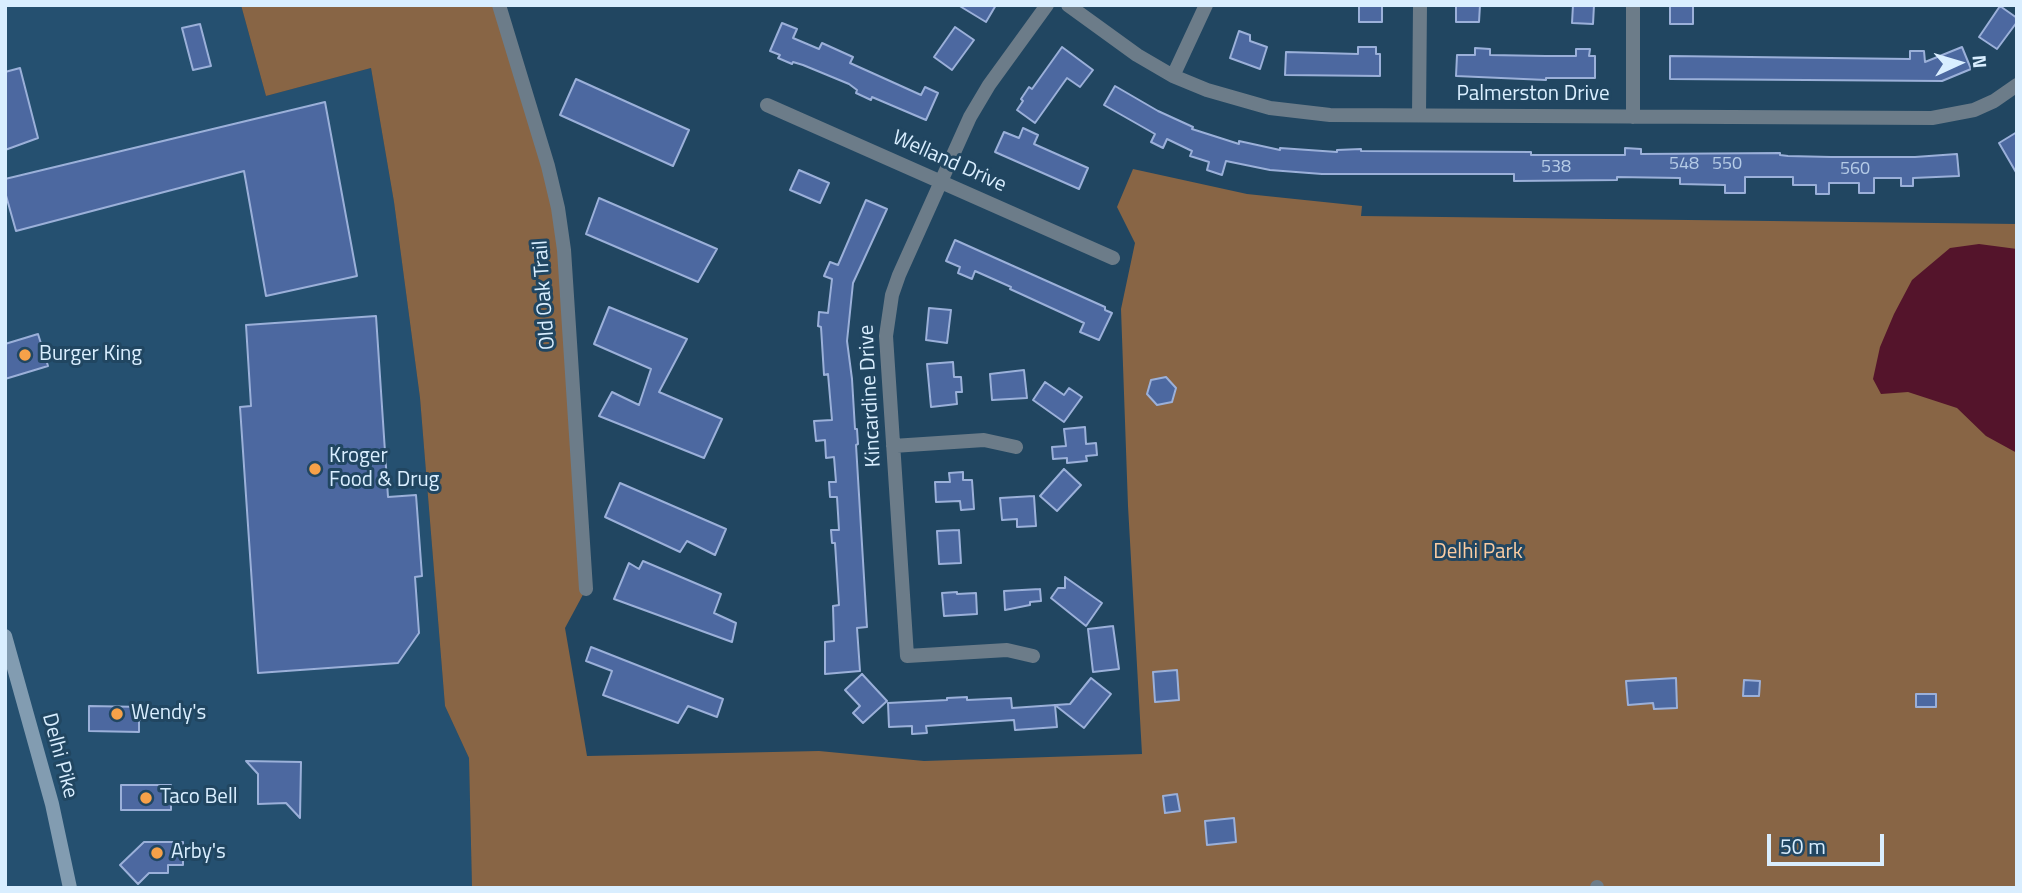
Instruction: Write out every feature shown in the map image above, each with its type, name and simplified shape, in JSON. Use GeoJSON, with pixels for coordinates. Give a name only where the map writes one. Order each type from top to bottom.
{"type":"FeatureCollection","features":[{"type":"Feature","properties":{"kind":"street","name":"Old Oak Trail"},"geometry":{"type":"LineString","coordinates":[[499,5],[548,166],[561,229],[586,589]]}},
{"type":"Feature","properties":{"kind":"street","name":"Kincardine Drive"},"geometry":{"type":"LineString","coordinates":[[1034,656],[1007,650],[907,656],[886,336],[891,295],[970,117],[989,85],[1047,5]]}},
{"type":"Feature","properties":{"kind":"street","name":"Palmerston Drive"},"geometry":{"type":"LineString","coordinates":[[1068,5],[1137,55],[1173,76],[1207,90],[1270,108],[1330,115],[1932,118],[1974,110],[1994,101],[2017,85]]}},
{"type":"Feature","properties":{"kind":"street"},"geometry":{"type":"LineString","coordinates":[[1173,76],[1206,5]]}},
{"type":"Feature","properties":{"kind":"street"},"geometry":{"type":"LineString","coordinates":[[1419,115],[1420,5]]}},
{"type":"Feature","properties":{"kind":"street"},"geometry":{"type":"LineString","coordinates":[[1633,5],[1633,117]]}},
{"type":"Feature","properties":{"kind":"street","name":"Welland Drive"},"geometry":{"type":"LineString","coordinates":[[767,105],[1113,258]]}},
{"type":"Feature","properties":{"kind":"street"},"geometry":{"type":"LineString","coordinates":[[893,446],[984,440],[1016,447]]}},
{"type":"Feature","properties":{"kind":"street","name":"Delhi Pike"},"geometry":{"type":"LineString","coordinates":[[5,636],[51,804],[70,888]]}},
{"type":"Feature","properties":{"kind":"shaded area"},"geometry":{"type":"Polygon","coordinates":[[[5,5],[241,5],[266,96],[371,68],[394,202],[420,398],[445,706],[469,758],[472,888],[5,888],[5,5]]]}},
{"type":"Feature","properties":{"kind":"shaded area"},"geometry":{"type":"Polygon","coordinates":[[[1979,244],[2017,249],[2017,453],[1986,436],[1957,408],[1908,392],[1881,394],[1873,379],[1880,347],[1912,280],[1950,248],[1979,244]]]}},
{"type":"Feature","properties":{"kind":"green space","name":"Delhi Park"},"geometry":{"type":"Polygon","coordinates":[[[241,5],[499,5],[558,208],[586,589],[565,628],[587,756],[819,751],[924,761],[1142,754],[1128,506],[1121,309],[1135,243],[1117,207],[1133,169],[1247,194],[1362,206],[1361,216],[2017,224],[2017,888],[472,888],[469,758],[445,706],[420,398],[394,202],[371,68],[266,96],[241,5]]]}},
{"type":"Feature","properties":{"kind":"building"},"geometry":{"type":"Polygon","coordinates":[[[958,5],[996,5],[986,22],[958,5]]]}},
{"type":"Feature","properties":{"kind":"building"},"geometry":{"type":"Polygon","coordinates":[[[1359,5],[1382,5],[1382,22],[1359,22],[1359,5]]]}},
{"type":"Feature","properties":{"kind":"building"},"geometry":{"type":"Polygon","coordinates":[[[1456,5],[1480,5],[1479,22],[1456,22],[1456,5]]]}},
{"type":"Feature","properties":{"kind":"building"},"geometry":{"type":"Polygon","coordinates":[[[1573,5],[1594,5],[1593,24],[1572,23],[1573,5]]]}},
{"type":"Feature","properties":{"kind":"building"},"geometry":{"type":"Polygon","coordinates":[[[1670,5],[1693,5],[1693,24],[1670,24],[1670,5]]]}},
{"type":"Feature","properties":{"kind":"building"},"geometry":{"type":"Polygon","coordinates":[[[2000,6],[2017,18],[2017,22],[1997,49],[1979,37],[2000,6]]]}},
{"type":"Feature","properties":{"kind":"building"},"geometry":{"type":"Polygon","coordinates":[[[782,23],[797,29],[793,38],[819,49],[822,43],[853,57],[850,63],[921,95],[925,87],[938,93],[926,120],[856,93],[857,90],[849,84],[778,58],[780,55],[770,51],[782,23]]]}},
{"type":"Feature","properties":{"kind":"building"},"geometry":{"type":"Polygon","coordinates":[[[200,24],[211,66],[193,70],[182,28],[200,24]]]}},
{"type":"Feature","properties":{"kind":"building"},"geometry":{"type":"Polygon","coordinates":[[[955,27],[974,40],[952,70],[934,57],[955,27]]]}},
{"type":"Feature","properties":{"kind":"building"},"geometry":{"type":"Polygon","coordinates":[[[1239,31],[1250,35],[1250,41],[1267,47],[1260,69],[1230,58],[1239,31]]]}},
{"type":"Feature","properties":{"kind":"building"},"geometry":{"type":"Polygon","coordinates":[[[1062,47],[1093,70],[1080,87],[1067,78],[1035,123],[1017,110],[1029,87],[1032,89],[1062,47]]]}},
{"type":"Feature","properties":{"kind":"building"},"geometry":{"type":"Polygon","coordinates":[[[1358,47],[1376,47],[1376,54],[1380,54],[1380,76],[1285,75],[1286,52],[1358,54],[1358,47]]]}},
{"type":"Feature","properties":{"kind":"building"},"geometry":{"type":"Polygon","coordinates":[[[1962,47],[1971,69],[1942,81],[1670,79],[1670,56],[1910,59],[1910,51],[1924,51],[1925,62],[1962,47]]]}},
{"type":"Feature","properties":{"kind":"building"},"geometry":{"type":"Polygon","coordinates":[[[1475,48],[1490,49],[1490,55],[1546,56],[1576,56],[1576,49],[1590,49],[1589,56],[1595,56],[1595,78],[1546,80],[1456,76],[1457,55],[1475,55],[1475,48]]]}},
{"type":"Feature","properties":{"kind":"building"},"geometry":{"type":"Polygon","coordinates":[[[20,68],[38,138],[5,150],[5,72],[20,68]]]}},
{"type":"Feature","properties":{"kind":"building"},"geometry":{"type":"Polygon","coordinates":[[[576,79],[689,130],[673,166],[560,115],[576,79]]]}},
{"type":"Feature","properties":{"kind":"building"},"geometry":{"type":"Polygon","coordinates":[[[1115,86],[1158,111],[1193,127],[1192,129],[1239,144],[1239,141],[1280,150],[1337,152],[1361,149],[1531,152],[1531,155],[1625,155],[1625,148],[1641,149],[1641,154],[1780,153],[1788,156],[1915,157],[1957,154],[1959,176],[1913,178],[1913,186],[1901,186],[1901,178],[1874,178],[1874,193],[1859,193],[1859,183],[1829,183],[1829,194],[1816,194],[1816,185],[1793,185],[1793,177],[1745,177],[1745,193],[1725,193],[1725,185],[1680,184],[1680,178],[1617,177],[1617,180],[1514,181],[1514,174],[1322,174],[1270,170],[1226,161],[1222,175],[1207,170],[1209,162],[1190,156],[1192,151],[1167,139],[1163,148],[1151,142],[1155,134],[1104,105],[1115,86]]]}},
{"type":"Feature","properties":{"kind":"building"},"geometry":{"type":"Polygon","coordinates":[[[325,102],[357,276],[266,296],[244,171],[16,231],[5,192],[5,179],[325,102]]]}},
{"type":"Feature","properties":{"kind":"building"},"geometry":{"type":"Polygon","coordinates":[[[1023,128],[1038,135],[1034,144],[1088,168],[1079,189],[995,152],[1004,132],[1019,138],[1023,128]]]}},
{"type":"Feature","properties":{"kind":"building"},"geometry":{"type":"Polygon","coordinates":[[[2017,132],[2017,174],[1999,143],[2017,132]]]}},
{"type":"Feature","properties":{"kind":"building"},"geometry":{"type":"Polygon","coordinates":[[[799,170],[829,183],[820,203],[790,190],[799,170]]]}},
{"type":"Feature","properties":{"kind":"building"},"geometry":{"type":"Polygon","coordinates":[[[599,198],[717,249],[698,282],[586,234],[599,198]]]}},
{"type":"Feature","properties":{"kind":"building"},"geometry":{"type":"Polygon","coordinates":[[[866,200],[887,209],[853,283],[847,341],[857,429],[867,627],[857,628],[860,671],[825,674],[825,642],[834,641],[833,606],[839,605],[835,543],[832,543],[831,530],[839,530],[837,497],[830,497],[829,482],[836,482],[834,457],[826,458],[825,440],[816,441],[814,421],[832,420],[828,374],[824,375],[821,327],[818,326],[819,312],[828,313],[832,279],[824,276],[830,262],[838,265],[866,200]]]}},
{"type":"Feature","properties":{"kind":"building"},"geometry":{"type":"Polygon","coordinates":[[[955,240],[1105,307],[1105,310],[1112,313],[1099,340],[1080,332],[1084,323],[1010,289],[1011,287],[975,271],[972,279],[958,273],[960,267],[946,261],[955,240]]]}},
{"type":"Feature","properties":{"kind":"building"},"geometry":{"type":"Polygon","coordinates":[[[609,307],[687,339],[659,392],[722,419],[704,458],[599,416],[612,392],[639,405],[651,369],[594,344],[609,307]]]}},
{"type":"Feature","properties":{"kind":"building"},"geometry":{"type":"Polygon","coordinates":[[[929,308],[951,310],[947,343],[926,340],[929,308]]]}},
{"type":"Feature","properties":{"kind":"building","name":"Kroger Food & Drug"},"geometry":{"type":"Polygon","coordinates":[[[376,316],[388,497],[416,495],[422,576],[415,577],[419,633],[398,663],[258,673],[240,407],[251,406],[246,325],[376,316]]]}},
{"type":"Feature","properties":{"kind":"building","name":"Burger King"},"geometry":{"type":"Polygon","coordinates":[[[38,334],[48,366],[5,379],[5,344],[38,334]]]}},
{"type":"Feature","properties":{"kind":"building"},"geometry":{"type":"Polygon","coordinates":[[[953,362],[954,377],[961,377],[962,392],[956,392],[957,404],[931,407],[927,364],[953,362]]]}},
{"type":"Feature","properties":{"kind":"building"},"geometry":{"type":"Polygon","coordinates":[[[1024,370],[1027,398],[992,400],[990,374],[1024,370]]]}},
{"type":"Feature","properties":{"kind":"building"},"geometry":{"type":"Polygon","coordinates":[[[1166,377],[1176,388],[1172,402],[1157,405],[1147,394],[1151,380],[1166,377]]]}},
{"type":"Feature","properties":{"kind":"building"},"geometry":{"type":"Polygon","coordinates":[[[1045,382],[1064,395],[1069,388],[1082,397],[1064,422],[1033,400],[1045,382]]]}},
{"type":"Feature","properties":{"kind":"building"},"geometry":{"type":"Polygon","coordinates":[[[1085,427],[1086,444],[1096,443],[1097,455],[1086,456],[1087,461],[1067,463],[1067,458],[1053,459],[1052,447],[1066,446],[1064,429],[1085,427]]]}},
{"type":"Feature","properties":{"kind":"building"},"geometry":{"type":"Polygon","coordinates":[[[1064,469],[1081,485],[1057,511],[1040,496],[1064,469]]]}},
{"type":"Feature","properties":{"kind":"building"},"geometry":{"type":"Polygon","coordinates":[[[963,472],[963,480],[972,480],[974,509],[961,510],[960,501],[936,502],[935,482],[950,482],[949,473],[963,472]]]}},
{"type":"Feature","properties":{"kind":"building"},"geometry":{"type":"Polygon","coordinates":[[[620,483],[726,529],[715,555],[687,541],[680,552],[605,517],[620,483]]]}},
{"type":"Feature","properties":{"kind":"building"},"geometry":{"type":"Polygon","coordinates":[[[1034,496],[1036,526],[1017,527],[1017,519],[1002,520],[1000,498],[1034,496]]]}},
{"type":"Feature","properties":{"kind":"building"},"geometry":{"type":"Polygon","coordinates":[[[959,530],[961,563],[939,564],[937,531],[959,530]]]}},
{"type":"Feature","properties":{"kind":"building"},"geometry":{"type":"Polygon","coordinates":[[[643,561],[721,594],[714,613],[736,623],[732,642],[614,599],[629,563],[639,569],[643,561]]]}},
{"type":"Feature","properties":{"kind":"building"},"geometry":{"type":"Polygon","coordinates":[[[1065,577],[1102,603],[1086,626],[1051,598],[1058,588],[1065,588],[1065,577]]]}},
{"type":"Feature","properties":{"kind":"building"},"geometry":{"type":"Polygon","coordinates":[[[1040,589],[1041,601],[1005,610],[1004,591],[1040,589]]]}},
{"type":"Feature","properties":{"kind":"building"},"geometry":{"type":"Polygon","coordinates":[[[942,593],[976,593],[977,614],[944,616],[942,593]]]}},
{"type":"Feature","properties":{"kind":"building"},"geometry":{"type":"Polygon","coordinates":[[[1113,626],[1119,669],[1093,672],[1088,629],[1113,626]]]}},
{"type":"Feature","properties":{"kind":"building"},"geometry":{"type":"Polygon","coordinates":[[[591,647],[723,699],[717,717],[688,706],[678,723],[603,695],[612,671],[586,661],[591,647]]]}},
{"type":"Feature","properties":{"kind":"building"},"geometry":{"type":"Polygon","coordinates":[[[1177,670],[1179,700],[1155,702],[1153,672],[1177,670]]]}},
{"type":"Feature","properties":{"kind":"building"},"geometry":{"type":"Polygon","coordinates":[[[862,674],[887,701],[863,723],[853,713],[860,706],[845,690],[862,674]]]}},
{"type":"Feature","properties":{"kind":"building"},"geometry":{"type":"Polygon","coordinates":[[[1091,678],[1111,694],[1084,728],[1055,705],[1070,704],[1091,678]]]}},
{"type":"Feature","properties":{"kind":"building"},"geometry":{"type":"Polygon","coordinates":[[[1676,678],[1677,708],[1654,709],[1653,703],[1628,705],[1626,681],[1676,678]]]}},
{"type":"Feature","properties":{"kind":"building"},"geometry":{"type":"Polygon","coordinates":[[[1744,680],[1760,681],[1759,696],[1743,696],[1744,680]]]}},
{"type":"Feature","properties":{"kind":"building"},"geometry":{"type":"Polygon","coordinates":[[[1916,694],[1936,694],[1936,707],[1916,707],[1916,694]]]}},
{"type":"Feature","properties":{"kind":"building"},"geometry":{"type":"Polygon","coordinates":[[[967,697],[967,700],[1011,698],[1012,708],[1055,705],[1057,727],[1015,730],[1014,720],[926,726],[927,733],[912,734],[912,726],[889,727],[888,703],[967,697]]]}},
{"type":"Feature","properties":{"kind":"building","name":"Wendy's"},"geometry":{"type":"Polygon","coordinates":[[[89,706],[145,707],[145,720],[139,720],[139,732],[89,731],[89,706]]]}},
{"type":"Feature","properties":{"kind":"building"},"geometry":{"type":"Polygon","coordinates":[[[246,761],[301,762],[300,818],[286,803],[258,804],[258,774],[246,761]]]}},
{"type":"Feature","properties":{"kind":"building","name":"Taco Bell"},"geometry":{"type":"Polygon","coordinates":[[[121,785],[171,785],[171,810],[121,810],[121,785]]]}},
{"type":"Feature","properties":{"kind":"building"},"geometry":{"type":"Polygon","coordinates":[[[1177,794],[1180,811],[1165,813],[1163,796],[1177,794]]]}},
{"type":"Feature","properties":{"kind":"building"},"geometry":{"type":"Polygon","coordinates":[[[1234,818],[1236,842],[1207,845],[1205,821],[1234,818]]]}},
{"type":"Feature","properties":{"kind":"building","name":"Arby's"},"geometry":{"type":"Polygon","coordinates":[[[144,842],[183,842],[183,865],[168,865],[168,873],[149,873],[138,884],[120,865],[144,842]]]}},
{"type":"Feature","properties":{"kind":"place","name":"Burger King"},"geometry":{"type":"Point","coordinates":[25,355]}},
{"type":"Feature","properties":{"kind":"place","name":"Kroger Food & Drug"},"geometry":{"type":"Point","coordinates":[315,469]}},
{"type":"Feature","properties":{"kind":"place","name":"Wendy's"},"geometry":{"type":"Point","coordinates":[117,714]}},
{"type":"Feature","properties":{"kind":"place","name":"Taco Bell"},"geometry":{"type":"Point","coordinates":[146,798]}},
{"type":"Feature","properties":{"kind":"place","name":"Arby's"},"geometry":{"type":"Point","coordinates":[157,853]}}]}
